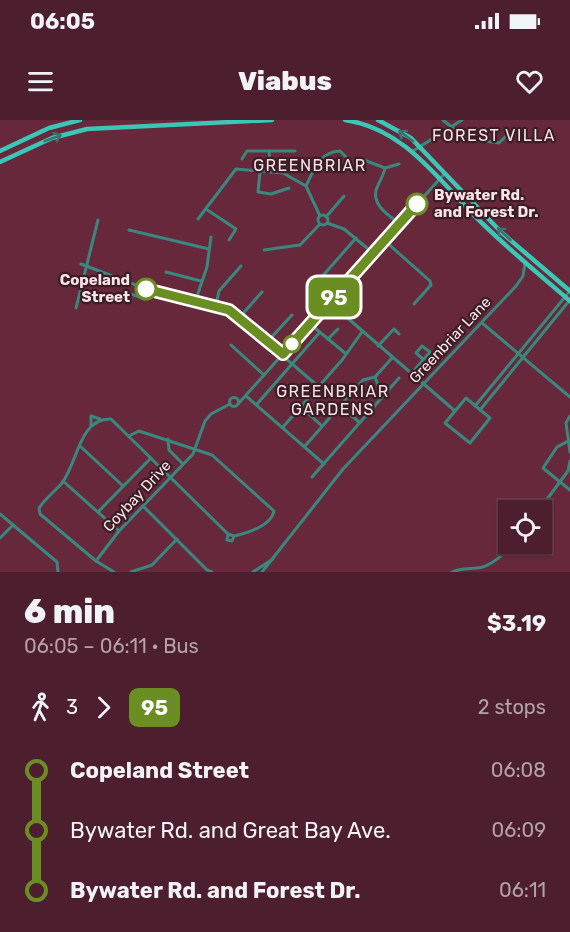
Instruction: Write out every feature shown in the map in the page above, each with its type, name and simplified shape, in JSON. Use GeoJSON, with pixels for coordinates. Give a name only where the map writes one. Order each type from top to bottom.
{"type":"FeatureCollection","features":[{"type":"Feature","properties":{"kind":"main road"},"geometry":{"type":"LineString","coordinates":[[0,152],[49,129],[80,120]]}},
{"type":"Feature","properties":{"kind":"main road"},"geometry":{"type":"LineString","coordinates":[[0,162],[52,138],[87,129],[272,120]]}},
{"type":"Feature","properties":{"kind":"main road"},"geometry":{"type":"LineString","coordinates":[[345,120],[359,121],[385,133],[413,151],[525,263],[569,299]]}},
{"type":"Feature","properties":{"kind":"main road"},"geometry":{"type":"LineString","coordinates":[[378,120],[392,125]]}},
{"type":"Feature","properties":{"kind":"main road"},"geometry":{"type":"LineString","coordinates":[[384,120],[420,147],[510,240],[570,291]]}},
{"type":"Feature","properties":{"kind":"main road"},"geometry":{"type":"LineString","coordinates":[[459,199],[465,195]]}},
{"type":"Feature","properties":{"kind":"street"},"geometry":{"type":"LineString","coordinates":[[443,120],[465,138],[495,143],[504,140],[510,132]]}},
{"type":"Feature","properties":{"kind":"street"},"geometry":{"type":"LineString","coordinates":[[413,151],[462,120]]}},
{"type":"Feature","properties":{"kind":"street"},"geometry":{"type":"LineString","coordinates":[[242,159],[247,151],[296,151]]}},
{"type":"Feature","properties":{"kind":"street"},"geometry":{"type":"LineString","coordinates":[[269,151],[271,172]]}},
{"type":"Feature","properties":{"kind":"street"},"geometry":{"type":"LineString","coordinates":[[306,186],[320,159],[327,154],[340,152],[348,158]]}},
{"type":"Feature","properties":{"kind":"street"},"geometry":{"type":"LineString","coordinates":[[364,160],[385,168],[399,164]]}},
{"type":"Feature","properties":{"kind":"street"},"geometry":{"type":"LineString","coordinates":[[385,168],[383,180],[375,192],[376,200],[385,212],[400,224]]}},
{"type":"Feature","properties":{"kind":"street"},"geometry":{"type":"LineString","coordinates":[[198,219],[236,169],[283,173],[306,186],[320,216],[318,220],[320,224]]}},
{"type":"Feature","properties":{"kind":"street"},"geometry":{"type":"LineString","coordinates":[[260,172],[258,192],[271,194],[289,188]]}},
{"type":"Feature","properties":{"kind":"street"},"geometry":{"type":"LineString","coordinates":[[230,404],[235,407],[445,173]]}},
{"type":"Feature","properties":{"kind":"street"},"geometry":{"type":"LineString","coordinates":[[326,217],[344,196]]}},
{"type":"Feature","properties":{"kind":"street"},"geometry":{"type":"LineString","coordinates":[[206,209],[236,229],[229,240]]}},
{"type":"Feature","properties":{"kind":"street"},"geometry":{"type":"LineString","coordinates":[[320,216],[326,217]]}},
{"type":"Feature","properties":{"kind":"street"},"geometry":{"type":"LineString","coordinates":[[326,217],[327,223]]}},
{"type":"Feature","properties":{"kind":"street"},"geometry":{"type":"LineString","coordinates":[[76,308],[98,220]]}},
{"type":"Feature","properties":{"kind":"street"},"geometry":{"type":"LineString","coordinates":[[264,250],[300,244],[320,224],[327,223],[344,229],[373,253]]}},
{"type":"Feature","properties":{"kind":"street"},"geometry":{"type":"LineString","coordinates":[[129,230],[209,249]]}},
{"type":"Feature","properties":{"kind":"street"},"geometry":{"type":"LineString","coordinates":[[195,302],[207,267],[211,237]]}},
{"type":"Feature","properties":{"kind":"street"},"geometry":{"type":"LineString","coordinates":[[311,284],[320,279],[356,237]]}},
{"type":"Feature","properties":{"kind":"street"},"geometry":{"type":"LineString","coordinates":[[385,240],[430,281],[431,285],[414,304]]}},
{"type":"Feature","properties":{"kind":"street"},"geometry":{"type":"LineString","coordinates":[[525,263],[523,276],[535,272]]}},
{"type":"Feature","properties":{"kind":"street"},"geometry":{"type":"LineString","coordinates":[[81,264],[149,290],[216,305],[240,317],[319,387]]}},
{"type":"Feature","properties":{"kind":"street"},"geometry":{"type":"LineString","coordinates":[[216,305],[219,291],[241,266]]}},
{"type":"Feature","properties":{"kind":"street"},"geometry":{"type":"LineString","coordinates":[[166,272],[201,281]]}},
{"type":"Feature","properties":{"kind":"street","name":"Greenbriar Lane"},"geometry":{"type":"LineString","coordinates":[[277,556],[343,469],[482,323],[523,276]]}},
{"type":"Feature","properties":{"kind":"street"},"geometry":{"type":"LineString","coordinates":[[131,294],[146,299],[149,290]]}},
{"type":"Feature","properties":{"kind":"street"},"geometry":{"type":"LineString","coordinates":[[480,410],[569,299],[570,291]]}},
{"type":"Feature","properties":{"kind":"street"},"geometry":{"type":"LineString","coordinates":[[240,317],[262,292]]}},
{"type":"Feature","properties":{"kind":"street"},"geometry":{"type":"LineString","coordinates":[[475,406],[518,354],[569,299]]}},
{"type":"Feature","properties":{"kind":"street"},"geometry":{"type":"LineString","coordinates":[[329,302],[455,411]]}},
{"type":"Feature","properties":{"kind":"street"},"geometry":{"type":"LineString","coordinates":[[268,341],[292,315]]}},
{"type":"Feature","properties":{"kind":"street"},"geometry":{"type":"LineString","coordinates":[[482,323],[570,397]]}},
{"type":"Feature","properties":{"kind":"street"},"geometry":{"type":"LineString","coordinates":[[310,324],[345,353]]}},
{"type":"Feature","properties":{"kind":"street"},"geometry":{"type":"LineString","coordinates":[[328,339],[338,328]]}},
{"type":"Feature","properties":{"kind":"street"},"geometry":{"type":"LineString","coordinates":[[378,346],[394,330],[399,334]]}},
{"type":"Feature","properties":{"kind":"street"},"geometry":{"type":"LineString","coordinates":[[284,428],[363,331]]}},
{"type":"Feature","properties":{"kind":"street"},"geometry":{"type":"LineString","coordinates":[[257,404],[320,332]]}},
{"type":"Feature","properties":{"kind":"street"},"geometry":{"type":"LineString","coordinates":[[231,345],[264,375]]}},
{"type":"Feature","properties":{"kind":"street","name":"Greenbriar Lane"},"geometry":{"type":"LineString","coordinates":[[411,374],[430,352],[422,346],[416,353],[423,359]]}},
{"type":"Feature","properties":{"kind":"street"},"geometry":{"type":"LineString","coordinates":[[305,446],[363,380],[375,377],[392,358]]}},
{"type":"Feature","properties":{"kind":"street"},"geometry":{"type":"LineString","coordinates":[[375,377],[378,385],[387,392]]}},
{"type":"Feature","properties":{"kind":"street"},"geometry":{"type":"LineString","coordinates":[[312,477],[399,378]]}},
{"type":"Feature","properties":{"kind":"street"},"geometry":{"type":"LineString","coordinates":[[246,395],[324,464]]}},
{"type":"Feature","properties":{"kind":"street","name":"Coybay Drive"},"geometry":{"type":"LineString","coordinates":[[96,561],[119,531],[183,464],[195,448],[205,421],[211,414],[230,404],[233,398],[238,402]]}},
{"type":"Feature","properties":{"kind":"street"},"geometry":{"type":"LineString","coordinates":[[466,398],[480,410],[490,418],[470,444],[445,423],[466,398]]}},
{"type":"Feature","properties":{"kind":"street"},"geometry":{"type":"LineString","coordinates":[[301,406],[322,426]]}},
{"type":"Feature","properties":{"kind":"street"},"geometry":{"type":"LineString","coordinates":[[340,406],[360,422]]}},
{"type":"Feature","properties":{"kind":"street"},"geometry":{"type":"LineString","coordinates":[[91,426],[91,416],[111,419],[228,534],[234,536],[246,533],[270,520],[274,512],[212,455],[139,431],[129,436]]}},
{"type":"Feature","properties":{"kind":"street"},"geometry":{"type":"LineString","coordinates":[[570,416],[566,423],[570,452]]}},
{"type":"Feature","properties":{"kind":"street"},"geometry":{"type":"LineString","coordinates":[[100,419],[91,426],[63,481],[42,503],[40,514],[96,561],[114,572]]}},
{"type":"Feature","properties":{"kind":"street"},"geometry":{"type":"LineString","coordinates":[[168,440],[169,450],[183,464]]}},
{"type":"Feature","properties":{"kind":"street"},"geometry":{"type":"LineString","coordinates":[[568,440],[557,447],[543,468],[570,490]]}},
{"type":"Feature","properties":{"kind":"street"},"geometry":{"type":"LineString","coordinates":[[80,446],[122,485]]}},
{"type":"Feature","properties":{"kind":"street"},"geometry":{"type":"LineString","coordinates":[[98,512],[151,458]]}},
{"type":"Feature","properties":{"kind":"street"},"geometry":{"type":"LineString","coordinates":[[546,500],[568,471],[570,460]]}},
{"type":"Feature","properties":{"kind":"street"},"geometry":{"type":"LineString","coordinates":[[63,481],[119,531]]}},
{"type":"Feature","properties":{"kind":"street"},"geometry":{"type":"LineString","coordinates":[[143,506],[206,571],[212,572]]}},
{"type":"Feature","properties":{"kind":"street"},"geometry":{"type":"LineString","coordinates":[[0,514],[57,562],[58,572]]}},
{"type":"Feature","properties":{"kind":"street"},"geometry":{"type":"LineString","coordinates":[[0,538],[13,525]]}},
{"type":"Feature","properties":{"kind":"street"},"geometry":{"type":"LineString","coordinates":[[228,534],[226,537],[229,542],[234,536]]}},
{"type":"Feature","properties":{"kind":"street"},"geometry":{"type":"LineString","coordinates":[[130,572],[152,565],[177,539]]}},
{"type":"Feature","properties":{"kind":"street"},"geometry":{"type":"LineString","coordinates":[[453,572],[478,570],[501,554]]}},
{"type":"Feature","properties":{"kind":"street"},"geometry":{"type":"LineString","coordinates":[[253,572],[277,556]]}},
{"type":"Feature","properties":{"kind":"street"},"geometry":{"type":"LineString","coordinates":[[262,572],[277,556]]}},
{"type":"Feature","properties":{"kind":"bus line","name":"95"},"geometry":{"type":"LineString","coordinates":[[146,289],[229,310],[283,354],[417,204]]}},
{"type":"Feature","properties":{"kind":"place","name":"Bywater Rd. and Forest Dr."},"geometry":{"type":"Point","coordinates":[417,204]}},
{"type":"Feature","properties":{"kind":"place","name":"Copeland Street"},"geometry":{"type":"Point","coordinates":[146,289]}},
{"type":"Feature","properties":{"kind":"district","name":"FOREST VILLA"},"geometry":{"type":"Point","coordinates":[494,135]}},
{"type":"Feature","properties":{"kind":"district","name":"GREENBRIAR"},"geometry":{"type":"Point","coordinates":[310,165]}},
{"type":"Feature","properties":{"kind":"district","name":"GREENBRIAR GARDENS"},"geometry":{"type":"Point","coordinates":[333,400]}}]}
